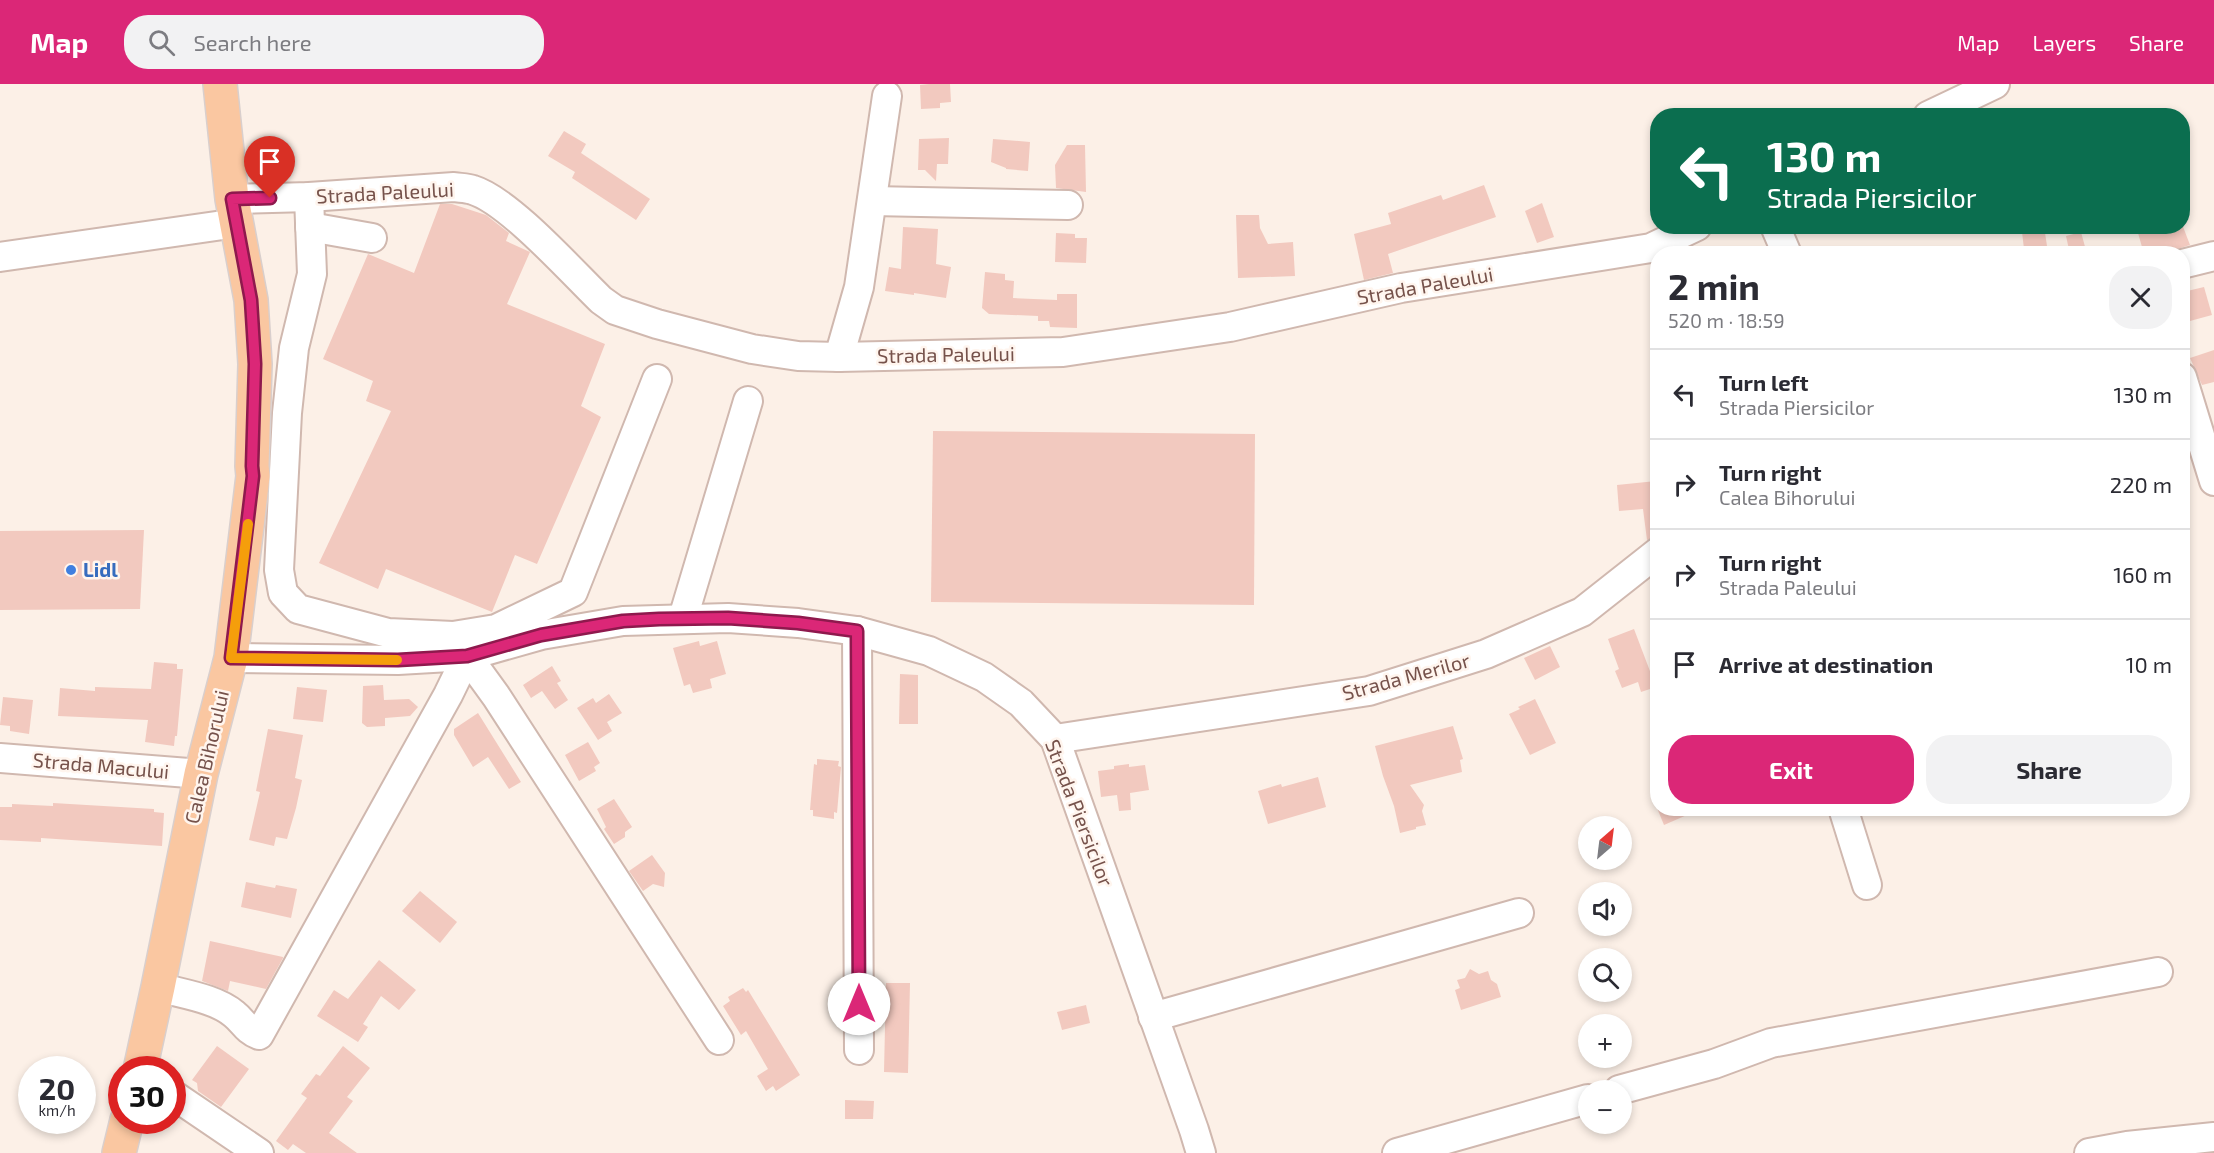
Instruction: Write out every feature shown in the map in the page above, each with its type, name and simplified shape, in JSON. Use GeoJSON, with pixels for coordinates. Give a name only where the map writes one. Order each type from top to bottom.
{"type":"FeatureCollection","features":[{"type":"Feature","properties":{"kind":"main road","name":"Calea Bihorului"},"geometry":{"type":"LineString","coordinates":[[143,1056],[201,774],[231,658],[253,476],[255,364],[251,300],[234,211],[220,84]]}},
{"type":"Feature","properties":{"kind":"main road"},"geometry":{"type":"LineString","coordinates":[[119,1153],[124,1134]]}},
{"type":"Feature","properties":{"kind":"street"},"geometry":{"type":"LineString","coordinates":[[1945,108],[1995,84]]}},
{"type":"Feature","properties":{"kind":"street"},"geometry":{"type":"LineString","coordinates":[[839,357],[860,287],[887,96]]}},
{"type":"Feature","properties":{"kind":"street","name":"Strada Paleului"},"geometry":{"type":"LineString","coordinates":[[0,257],[309,197],[454,187],[473,190],[496,202],[601,300],[615,310],[657,324],[752,349],[798,356],[839,357],[1063,352],[1230,327],[1401,288],[1650,248]]}},
{"type":"Feature","properties":{"kind":"street"},"geometry":{"type":"LineString","coordinates":[[309,197],[312,274],[294,348],[287,413],[279,570],[283,593],[298,609],[388,633],[453,636],[496,628],[573,592],[657,379]]}},
{"type":"Feature","properties":{"kind":"street"},"geometry":{"type":"LineString","coordinates":[[872,201],[1068,206]]}},
{"type":"Feature","properties":{"kind":"street"},"geometry":{"type":"LineString","coordinates":[[310,227],[372,238]]}},
{"type":"Feature","properties":{"kind":"street","name":"Strada Paleului"},"geometry":{"type":"LineString","coordinates":[[1655,246],[1680,234]]}},
{"type":"Feature","properties":{"kind":"street"},"geometry":{"type":"LineString","coordinates":[[2190,262],[2214,256]]}},
{"type":"Feature","properties":{"kind":"street"},"geometry":{"type":"LineString","coordinates":[[683,618],[748,401]]}},
{"type":"Feature","properties":{"kind":"street"},"geometry":{"type":"LineString","coordinates":[[2190,403],[2214,481]]}},
{"type":"Feature","properties":{"kind":"street","name":"Strada Merilor"},"geometry":{"type":"LineString","coordinates":[[1054,739],[1369,691],[1486,654],[1582,612],[1650,558]]}},
{"type":"Feature","properties":{"kind":"street","name":"Strada Piersicilor"},"geometry":{"type":"LineString","coordinates":[[231,658],[398,660],[467,656],[541,635],[623,621],[728,618],[798,623],[857,631],[929,651],[984,677],[1021,703],[1054,739],[1201,1153]]}},
{"type":"Feature","properties":{"kind":"street"},"geometry":{"type":"LineString","coordinates":[[857,631],[859,1050]]}},
{"type":"Feature","properties":{"kind":"street"},"geometry":{"type":"LineString","coordinates":[[158,987],[216,1004],[235,1014],[244,1026],[259,1035],[448,695],[467,656],[496,696],[719,1040]]}},
{"type":"Feature","properties":{"kind":"street","name":"Strada Macului"},"geometry":{"type":"LineString","coordinates":[[0,758],[201,774]]}},
{"type":"Feature","properties":{"kind":"street"},"geometry":{"type":"LineString","coordinates":[[1845,816],[1867,885]]}},
{"type":"Feature","properties":{"kind":"street"},"geometry":{"type":"LineString","coordinates":[[1153,1017],[1519,913]]}},
{"type":"Feature","properties":{"kind":"street"},"geometry":{"type":"LineString","coordinates":[[1632,1086],[1714,1064],[1771,1043],[2158,972]]}},
{"type":"Feature","properties":{"kind":"street"},"geometry":{"type":"LineString","coordinates":[[1397,1153],[1578,1102]]}},
{"type":"Feature","properties":{"kind":"street"},"geometry":{"type":"LineString","coordinates":[[186,1103],[259,1153]]}},
{"type":"Feature","properties":{"kind":"street"},"geometry":{"type":"LineString","coordinates":[[2089,1153],[2127,1146],[2214,1137]]}},
{"type":"Feature","properties":{"kind":"building"},"geometry":{"type":"Polygon","coordinates":[[[950,84],[951,102],[940,103],[940,108],[921,109],[920,85],[950,84]]]}},
{"type":"Feature","properties":{"kind":"building"},"geometry":{"type":"Polygon","coordinates":[[[564,131],[586,144],[581,153],[650,199],[636,220],[572,178],[575,172],[548,156],[564,131]]]}},
{"type":"Feature","properties":{"kind":"building"},"geometry":{"type":"Polygon","coordinates":[[[949,138],[948,164],[937,164],[936,181],[925,170],[918,170],[919,139],[949,138]]]}},
{"type":"Feature","properties":{"kind":"building"},"geometry":{"type":"Polygon","coordinates":[[[993,139],[1030,142],[1028,171],[1006,169],[991,162],[993,139]]]}},
{"type":"Feature","properties":{"kind":"building"},"geometry":{"type":"Polygon","coordinates":[[[1067,145],[1085,145],[1086,192],[1056,188],[1055,165],[1067,145]]]}},
{"type":"Feature","properties":{"kind":"building"},"geometry":{"type":"Polygon","coordinates":[[[1484,185],[1496,217],[1388,254],[1393,273],[1364,280],[1354,234],[1391,224],[1388,213],[1441,195],[1443,200],[1484,185]]]}},
{"type":"Feature","properties":{"kind":"building"},"geometry":{"type":"Polygon","coordinates":[[[1542,203],[1554,237],[1537,243],[1525,211],[1542,203]]]}},
{"type":"Feature","properties":{"kind":"building"},"geometry":{"type":"Polygon","coordinates":[[[440,204],[452,204],[486,215],[509,233],[506,241],[530,252],[507,304],[605,344],[581,406],[601,417],[537,564],[515,555],[492,612],[386,569],[378,589],[319,563],[391,411],[366,401],[373,381],[323,359],[368,254],[414,273],[440,204]]]}},
{"type":"Feature","properties":{"kind":"building"},"geometry":{"type":"Polygon","coordinates":[[[1236,215],[1259,215],[1260,228],[1268,244],[1293,242],[1295,276],[1238,278],[1236,215]]]}},
{"type":"Feature","properties":{"kind":"building"},"geometry":{"type":"Polygon","coordinates":[[[903,227],[938,229],[936,264],[951,267],[946,298],[885,291],[889,267],[901,269],[903,227]]]}},
{"type":"Feature","properties":{"kind":"building"},"geometry":{"type":"Polygon","coordinates":[[[1056,233],[1075,234],[1075,238],[1087,238],[1086,263],[1055,262],[1056,233]]]}},
{"type":"Feature","properties":{"kind":"building"},"geometry":{"type":"Polygon","coordinates":[[[2022,234],[2045,234],[2047,246],[2024,246],[2022,234]]]}},
{"type":"Feature","properties":{"kind":"building"},"geometry":{"type":"Polygon","coordinates":[[[2082,234],[2085,246],[2068,246],[2066,236],[2082,234]]]}},
{"type":"Feature","properties":{"kind":"building"},"geometry":{"type":"Polygon","coordinates":[[[2138,234],[2186,234],[2190,245],[2187,246],[2142,246],[2138,234]]]}},
{"type":"Feature","properties":{"kind":"building"},"geometry":{"type":"Polygon","coordinates":[[[985,272],[1005,274],[1005,280],[1014,281],[1013,298],[1057,300],[1057,294],[1077,294],[1077,328],[1050,327],[1049,321],[1038,321],[1038,316],[989,314],[982,308],[985,272]]]}},
{"type":"Feature","properties":{"kind":"building"},"geometry":{"type":"Polygon","coordinates":[[[2204,287],[2212,315],[2190,321],[2190,290],[2204,287]]]}},
{"type":"Feature","properties":{"kind":"building"},"geometry":{"type":"Polygon","coordinates":[[[2214,350],[2214,382],[2202,385],[2190,358],[2214,350]]]}},
{"type":"Feature","properties":{"kind":"building"},"geometry":{"type":"Polygon","coordinates":[[[933,431],[1255,434],[1254,605],[931,602],[933,431]]]}},
{"type":"Feature","properties":{"kind":"building"},"geometry":{"type":"Polygon","coordinates":[[[1650,482],[1650,539],[1647,540],[1643,509],[1619,511],[1617,485],[1650,482]]]}},
{"type":"Feature","properties":{"kind":"building","name":"Lidl"},"geometry":{"type":"Polygon","coordinates":[[[144,530],[140,609],[0,610],[0,531],[144,530]]]}},
{"type":"Feature","properties":{"kind":"building"},"geometry":{"type":"Polygon","coordinates":[[[1634,629],[1650,671],[1650,689],[1641,692],[1638,682],[1622,688],[1615,671],[1619,669],[1608,639],[1634,629]]]}},
{"type":"Feature","properties":{"kind":"building"},"geometry":{"type":"Polygon","coordinates":[[[699,641],[700,646],[717,641],[726,674],[710,679],[712,688],[693,693],[690,684],[684,686],[673,648],[699,641]]]}},
{"type":"Feature","properties":{"kind":"building"},"geometry":{"type":"Polygon","coordinates":[[[1550,646],[1560,667],[1535,680],[1524,658],[1550,646]]]}},
{"type":"Feature","properties":{"kind":"building"},"geometry":{"type":"Polygon","coordinates":[[[154,662],[177,664],[177,669],[183,669],[177,736],[175,736],[174,746],[145,742],[148,720],[58,716],[60,688],[95,691],[95,687],[151,689],[154,662]]]}},
{"type":"Feature","properties":{"kind":"building"},"geometry":{"type":"Polygon","coordinates":[[[552,666],[561,681],[557,683],[568,700],[555,709],[542,691],[531,698],[523,685],[552,666]]]}},
{"type":"Feature","properties":{"kind":"building"},"geometry":{"type":"Polygon","coordinates":[[[900,674],[918,675],[918,724],[899,724],[900,674]]]}},
{"type":"Feature","properties":{"kind":"building"},"geometry":{"type":"Polygon","coordinates":[[[383,685],[384,700],[409,699],[418,707],[410,716],[385,718],[385,726],[367,727],[362,723],[363,686],[383,685]]]}},
{"type":"Feature","properties":{"kind":"building"},"geometry":{"type":"Polygon","coordinates":[[[297,687],[327,690],[323,722],[293,719],[297,687]]]}},
{"type":"Feature","properties":{"kind":"building"},"geometry":{"type":"Polygon","coordinates":[[[609,694],[622,713],[607,722],[612,731],[598,740],[577,708],[593,698],[596,703],[609,694]]]}},
{"type":"Feature","properties":{"kind":"building"},"geometry":{"type":"Polygon","coordinates":[[[3,697],[33,700],[29,734],[10,731],[10,726],[0,725],[3,697]]]}},
{"type":"Feature","properties":{"kind":"building"},"geometry":{"type":"Polygon","coordinates":[[[1535,699],[1556,743],[1530,755],[1509,714],[1535,699]]]}},
{"type":"Feature","properties":{"kind":"building"},"geometry":{"type":"Polygon","coordinates":[[[478,713],[521,782],[509,789],[488,757],[473,767],[454,735],[454,729],[478,713]]]}},
{"type":"Feature","properties":{"kind":"building"},"geometry":{"type":"Polygon","coordinates":[[[1453,726],[1463,759],[1460,760],[1462,772],[1410,785],[1424,805],[1422,811],[1426,825],[1400,833],[1375,746],[1453,726]]]}},
{"type":"Feature","properties":{"kind":"building"},"geometry":{"type":"Polygon","coordinates":[[[268,729],[303,735],[295,778],[302,780],[296,808],[287,839],[276,837],[274,846],[249,840],[260,792],[256,791],[268,729]]]}},
{"type":"Feature","properties":{"kind":"building"},"geometry":{"type":"Polygon","coordinates":[[[588,742],[600,763],[594,767],[596,771],[579,781],[565,755],[588,742]]]}},
{"type":"Feature","properties":{"kind":"building"},"geometry":{"type":"Polygon","coordinates":[[[817,759],[839,761],[838,766],[841,767],[837,813],[834,812],[834,819],[813,816],[813,810],[810,810],[814,764],[817,765],[817,759]]]}},
{"type":"Feature","properties":{"kind":"building"},"geometry":{"type":"Polygon","coordinates":[[[1129,764],[1129,767],[1145,765],[1149,790],[1130,793],[1131,810],[1119,811],[1117,795],[1101,797],[1098,771],[1129,764]]]}},
{"type":"Feature","properties":{"kind":"building"},"geometry":{"type":"Polygon","coordinates":[[[1318,777],[1326,807],[1268,824],[1258,791],[1318,777]]]}},
{"type":"Feature","properties":{"kind":"building"},"geometry":{"type":"Polygon","coordinates":[[[614,799],[632,827],[625,832],[625,837],[614,844],[604,829],[606,827],[597,809],[614,799]]]}},
{"type":"Feature","properties":{"kind":"building"},"geometry":{"type":"Polygon","coordinates":[[[53,803],[154,809],[154,812],[164,813],[162,846],[41,838],[41,842],[0,840],[0,807],[12,807],[12,804],[53,806],[53,803]]]}},
{"type":"Feature","properties":{"kind":"building"},"geometry":{"type":"Polygon","coordinates":[[[1660,816],[1685,816],[1664,825],[1660,816]]]}},
{"type":"Feature","properties":{"kind":"building"},"geometry":{"type":"Polygon","coordinates":[[[652,855],[665,873],[664,887],[653,884],[643,891],[629,871],[652,855]]]}},
{"type":"Feature","properties":{"kind":"building"},"geometry":{"type":"Polygon","coordinates":[[[246,882],[275,888],[276,885],[297,889],[291,918],[241,907],[246,882]]]}},
{"type":"Feature","properties":{"kind":"building"},"geometry":{"type":"Polygon","coordinates":[[[420,891],[457,922],[440,943],[402,911],[420,891]]]}},
{"type":"Feature","properties":{"kind":"building"},"geometry":{"type":"Polygon","coordinates":[[[210,941],[283,958],[266,989],[230,981],[228,991],[202,981],[210,941]]]}},
{"type":"Feature","properties":{"kind":"building"},"geometry":{"type":"Polygon","coordinates":[[[379,960],[416,990],[399,1010],[381,996],[363,1024],[368,1027],[358,1042],[317,1016],[334,990],[348,999],[379,960]]]}},
{"type":"Feature","properties":{"kind":"building"},"geometry":{"type":"Polygon","coordinates":[[[1470,969],[1479,974],[1488,971],[1491,980],[1497,984],[1501,997],[1461,1010],[1455,990],[1460,988],[1457,980],[1465,978],[1470,969]]]}},
{"type":"Feature","properties":{"kind":"building"},"geometry":{"type":"Polygon","coordinates":[[[886,983],[910,983],[908,1073],[884,1072],[886,983]]]}},
{"type":"Feature","properties":{"kind":"building"},"geometry":{"type":"Polygon","coordinates":[[[743,988],[746,992],[748,990],[800,1075],[776,1091],[773,1086],[766,1091],[757,1076],[768,1069],[746,1031],[741,1035],[723,1006],[730,1001],[728,997],[743,988]]]}},
{"type":"Feature","properties":{"kind":"building"},"geometry":{"type":"Polygon","coordinates":[[[1086,1005],[1090,1023],[1062,1030],[1057,1012],[1086,1005]]]}},
{"type":"Feature","properties":{"kind":"building"},"geometry":{"type":"Polygon","coordinates":[[[217,1046],[249,1069],[221,1107],[198,1091],[197,1083],[192,1080],[217,1046]]]}},
{"type":"Feature","properties":{"kind":"building"},"geometry":{"type":"Polygon","coordinates":[[[343,1046],[370,1068],[347,1097],[353,1101],[329,1133],[357,1153],[306,1153],[293,1144],[288,1150],[276,1141],[307,1098],[301,1094],[316,1074],[320,1076],[343,1046]]]}},
{"type":"Feature","properties":{"kind":"building"},"geometry":{"type":"Polygon","coordinates":[[[845,1100],[874,1101],[873,1119],[845,1119],[845,1100]]]}},
{"type":"Feature","properties":{"kind":"slow traffic"},"geometry":{"type":"LineString","coordinates":[[248,524],[231,658],[397,660]]}},
{"type":"Feature","properties":{"kind":"place","name":"Lidl"},"geometry":{"type":"Point","coordinates":[71,570]}},
{"type":"Feature","properties":{"kind":"route"},"geometry":{"type":"LineString","coordinates":[[270,198],[232,199],[251,300],[255,364],[253,476],[231,658],[398,660],[467,656],[541,635],[623,621],[659,619],[728,618],[798,623],[857,631],[859,1004]]}}]}
